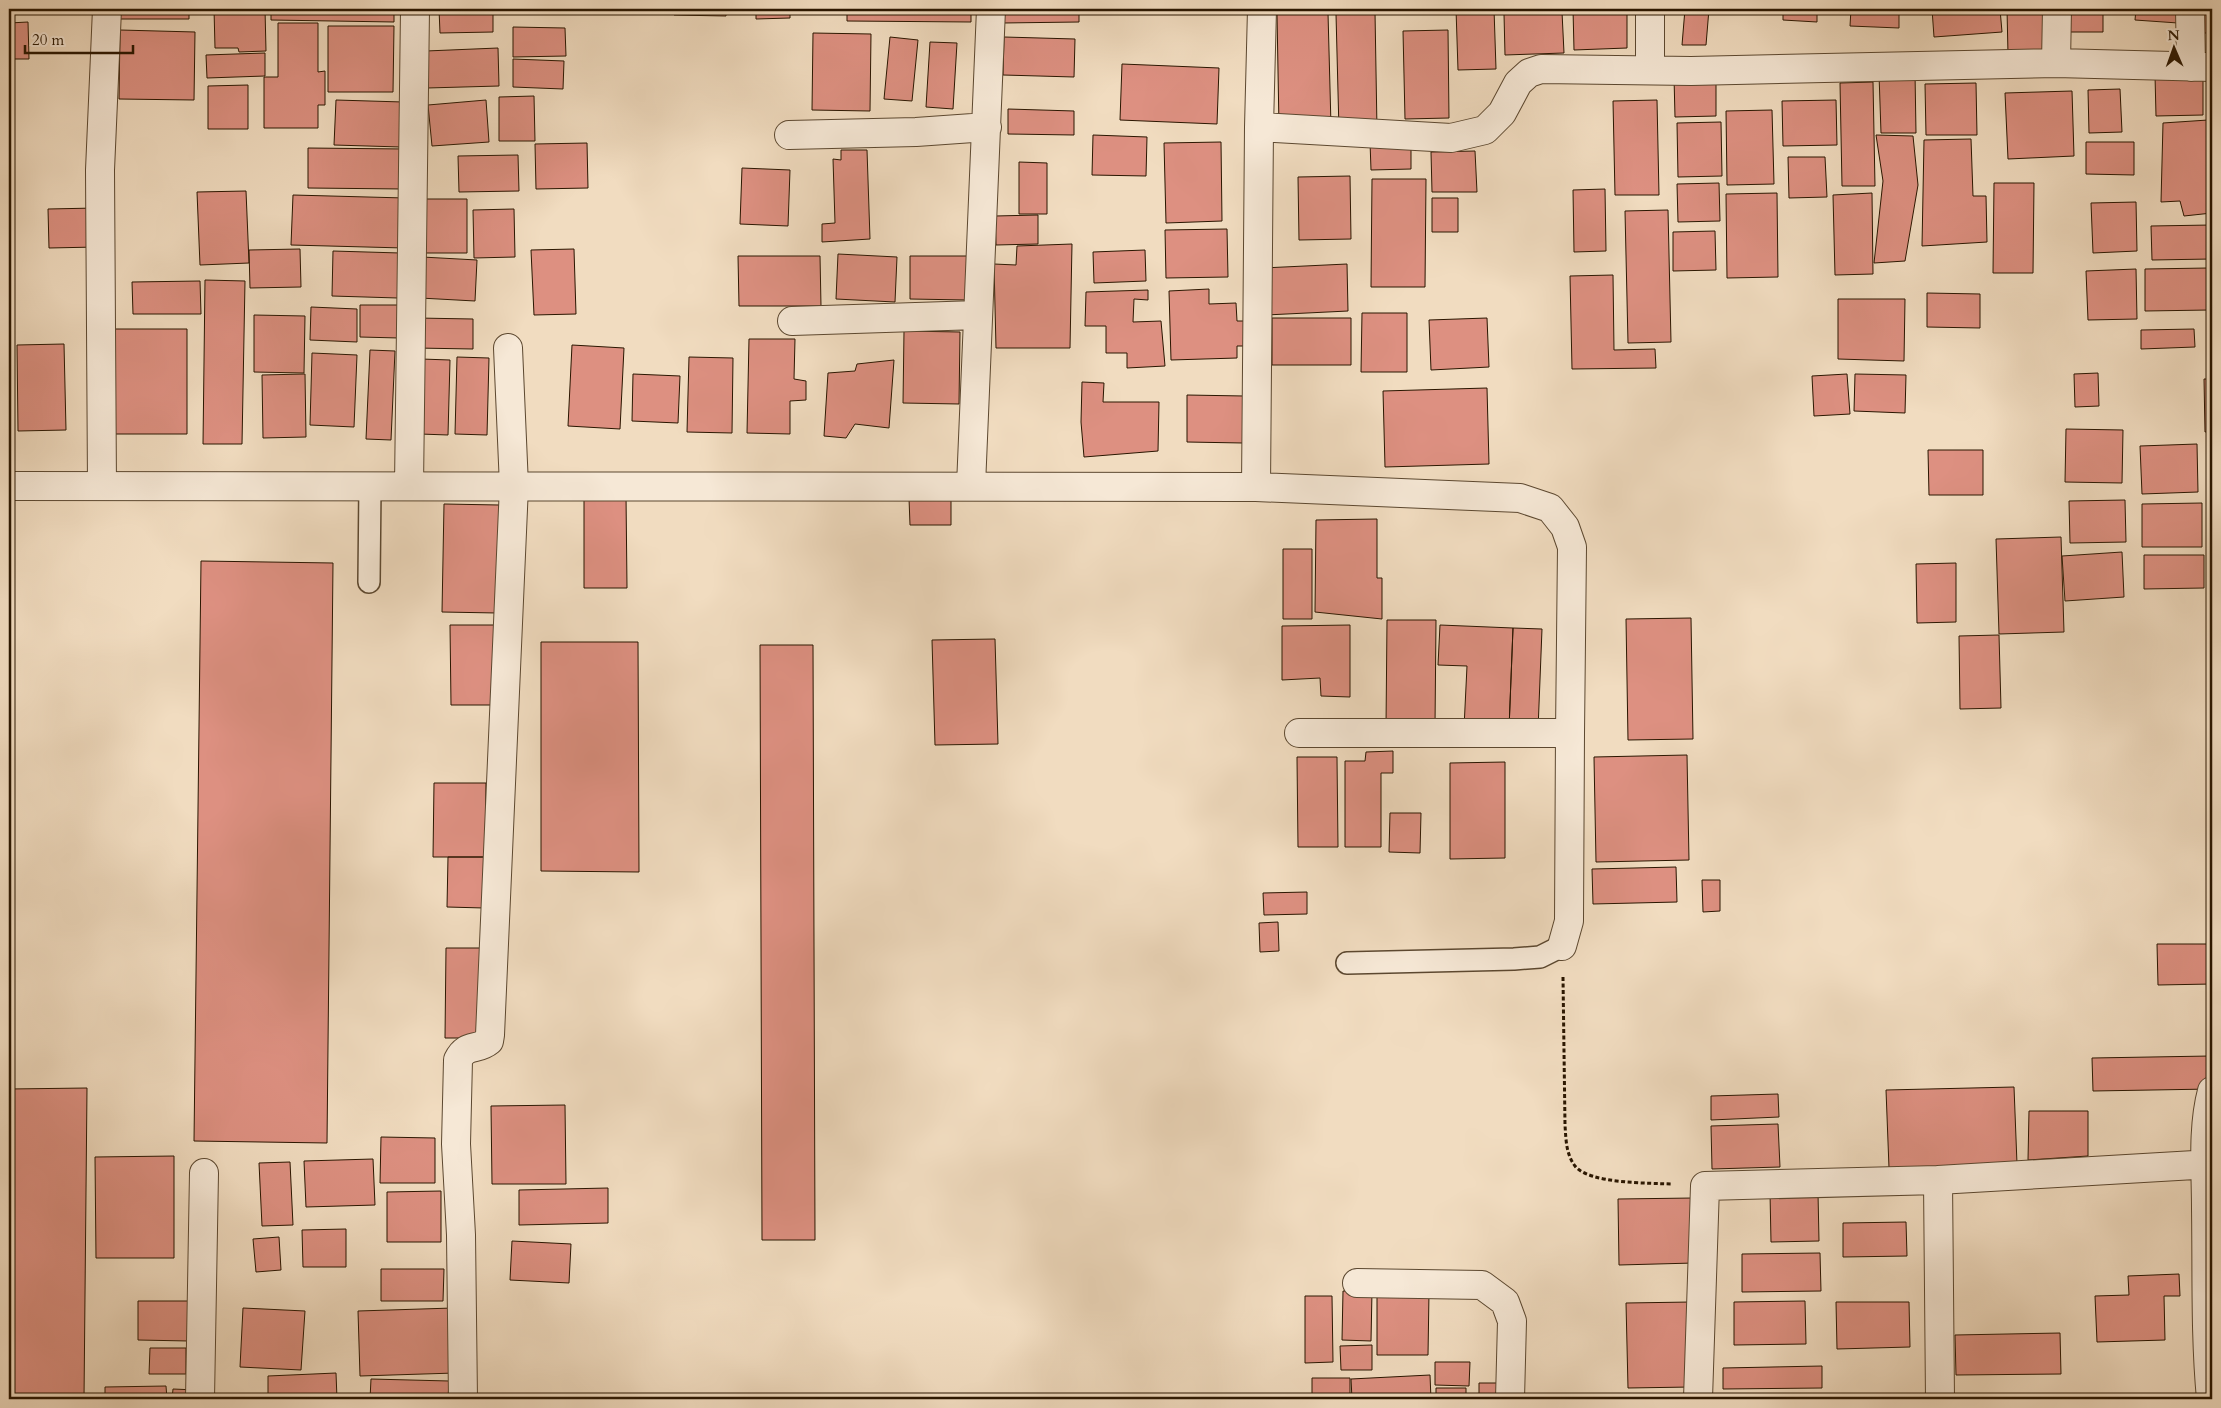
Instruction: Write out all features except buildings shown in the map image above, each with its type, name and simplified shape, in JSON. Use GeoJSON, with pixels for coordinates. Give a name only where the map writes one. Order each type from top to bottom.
{"type":"FeatureCollection","features":[{"type":"Feature","properties":{"kind":"street"},"geometry":{"type":"LineString","coordinates":[[102,486],[100,170],[107,9]]}},
{"type":"Feature","properties":{"kind":"street"},"geometry":{"type":"LineString","coordinates":[[409,486],[415,9]]}},
{"type":"Feature","properties":{"kind":"street"},"geometry":{"type":"LineString","coordinates":[[971,486],[991,9]]}},
{"type":"Feature","properties":{"kind":"street"},"geometry":{"type":"LineString","coordinates":[[1256,487],[1259,127],[1262,9]]}},
{"type":"Feature","properties":{"kind":"street"},"geometry":{"type":"LineString","coordinates":[[1650,9],[1650,70]]}},
{"type":"Feature","properties":{"kind":"street"},"geometry":{"type":"LineString","coordinates":[[2056,63],[2057,9]]}},
{"type":"Feature","properties":{"kind":"street"},"geometry":{"type":"LineString","coordinates":[[1259,127],[1451,138],[1485,130],[1502,113],[1518,83],[1529,73],[1541,69],[1691,71],[2056,63],[2202,67],[2190,9]]}},
{"type":"Feature","properties":{"kind":"street"},"geometry":{"type":"LineString","coordinates":[[789,135],[916,132],[987,127]]}},
{"type":"Feature","properties":{"kind":"street"},"geometry":{"type":"LineString","coordinates":[[792,321],[978,315]]}},
{"type":"Feature","properties":{"kind":"street"},"geometry":{"type":"LineString","coordinates":[[463,1399],[461,1235],[456,1144],[458,1060],[462,1052],[468,1048],[484,1045],[489,1041],[490,1035],[514,486],[508,348]]}},
{"type":"Feature","properties":{"kind":"street"},"geometry":{"type":"LineString","coordinates":[[9,486],[1256,487],[1520,498],[1550,508],[1565,527],[1572,547],[1569,921],[1562,946]]}},
{"type":"Feature","properties":{"kind":"street"},"geometry":{"type":"LineString","coordinates":[[1299,733],[1570,733]]}},
{"type":"Feature","properties":{"kind":"street"},"geometry":{"type":"LineString","coordinates":[[2211,1399],[2208,1118],[2212,1091]]}},
{"type":"Feature","properties":{"kind":"street"},"geometry":{"type":"LineString","coordinates":[[1698,1399],[1705,1186],[1938,1180],[2209,1164]]}},
{"type":"Feature","properties":{"kind":"street"},"geometry":{"type":"LineString","coordinates":[[200,1399],[204,1173]]}},
{"type":"Feature","properties":{"kind":"street"},"geometry":{"type":"LineString","coordinates":[[1938,1180],[1940,1399]]}},
{"type":"Feature","properties":{"kind":"street"},"geometry":{"type":"LineString","coordinates":[[1357,1283],[1482,1285],[1505,1302],[1512,1322],[1510,1399]]}},
{"type":"Feature","properties":{"kind":"lane"},"geometry":{"type":"LineString","coordinates":[[369,582],[370,486]]}},
{"type":"Feature","properties":{"kind":"lane"},"geometry":{"type":"LineString","coordinates":[[1347,963],[1540,957],[1562,946]]}},
{"type":"Feature","properties":{"kind":"path"},"geometry":{"type":"LineString","coordinates":[[1562,946],[1566,1147],[1576,1168],[1589,1174],[1613,1180],[1705,1186]]}}]}
